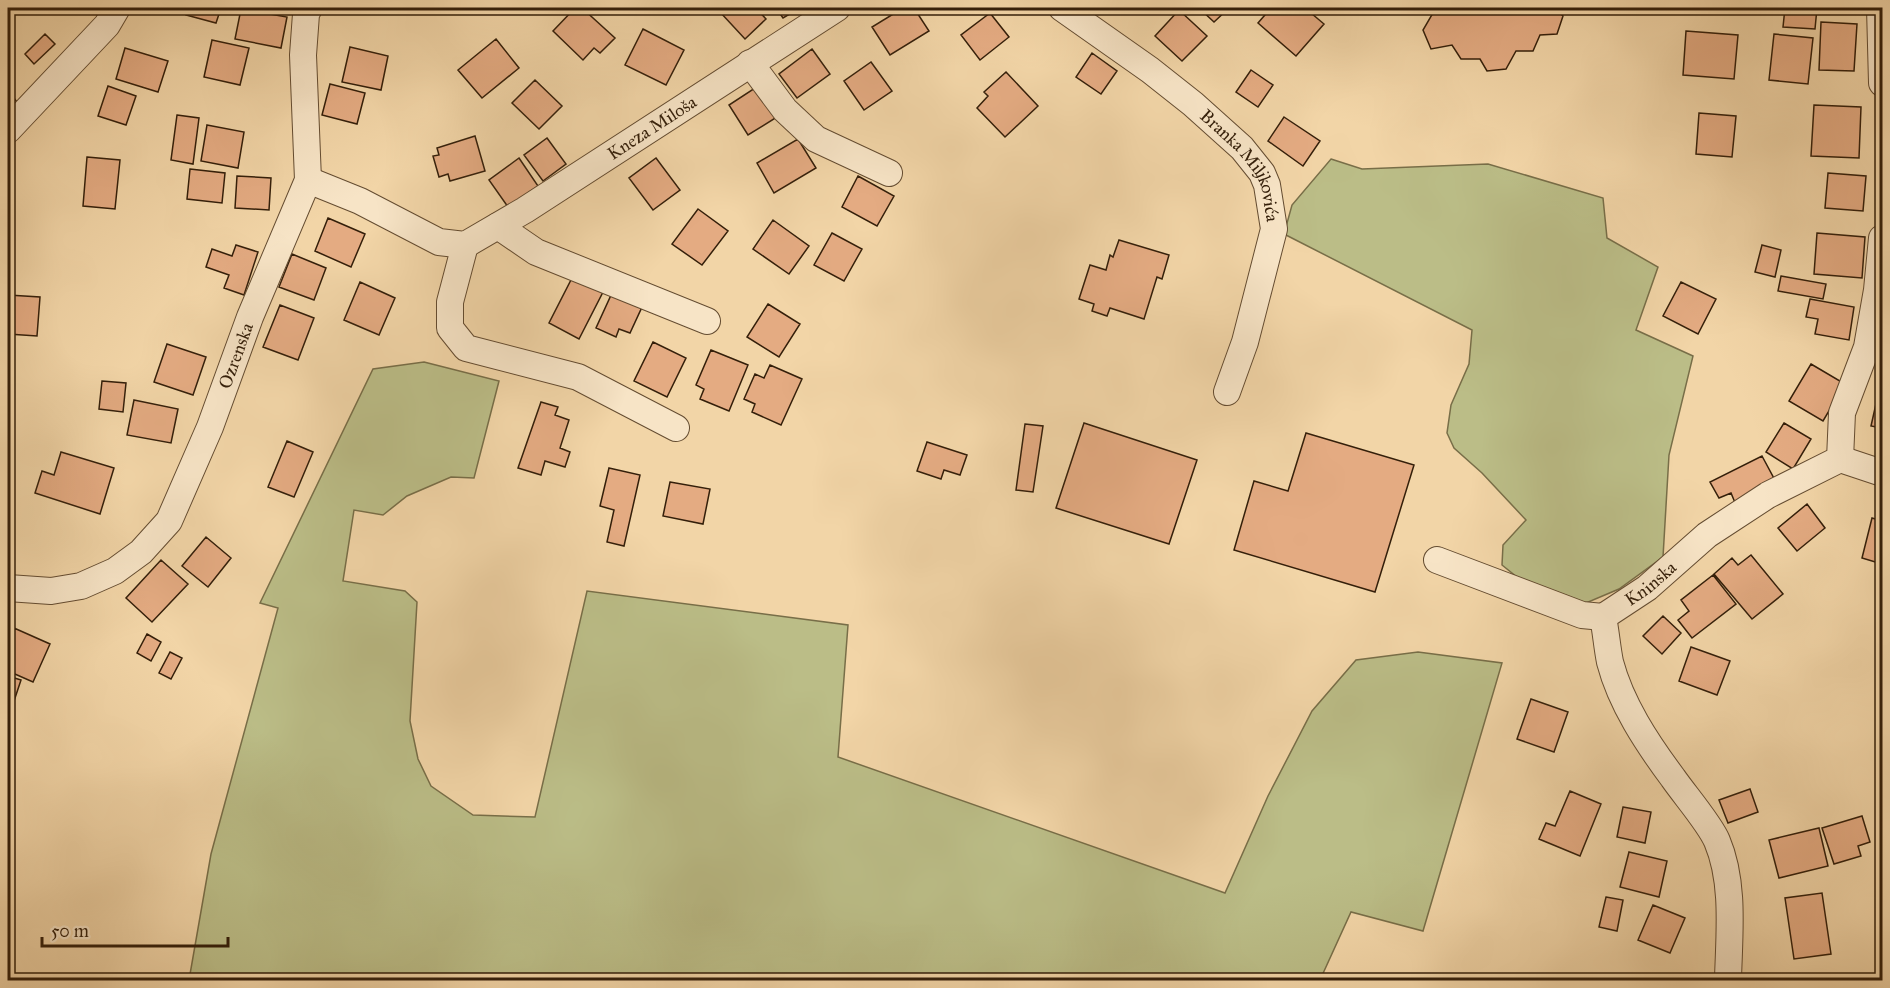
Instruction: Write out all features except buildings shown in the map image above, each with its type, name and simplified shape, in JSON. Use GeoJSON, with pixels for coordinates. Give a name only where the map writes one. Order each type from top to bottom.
{"type":"FeatureCollection","features":[{"type":"Feature","properties":{"kind":"street"},"geometry":{"type":"LineString","coordinates":[[8,130],[107,26],[117,8]]}},
{"type":"Feature","properties":{"kind":"street","name":"Ozrenska"},"geometry":{"type":"LineString","coordinates":[[8,588],[51,591],[81,586],[115,571],[141,552],[169,521],[210,427],[250,317],[308,180],[303,55],[306,15],[309,8]]}},
{"type":"Feature","properties":{"kind":"street","name":"Kneza Miloša"},"geometry":{"type":"LineString","coordinates":[[465,245],[712,90],[837,8]]}},
{"type":"Feature","properties":{"kind":"street","name":"Branka Miljkovića"},"geometry":{"type":"LineString","coordinates":[[1062,8],[1150,70],[1193,104],[1242,147],[1262,174],[1267,185],[1274,229],[1245,342],[1227,392]]}},
{"type":"Feature","properties":{"kind":"street"},"geometry":{"type":"LineString","coordinates":[[1880,8],[1882,83]]}},
{"type":"Feature","properties":{"kind":"street"},"geometry":{"type":"LineString","coordinates":[[750,63],[785,110],[816,139],[889,172]]}},
{"type":"Feature","properties":{"kind":"street"},"geometry":{"type":"LineString","coordinates":[[308,180],[360,201],[439,243],[465,245],[450,302],[450,328],[466,348],[578,377],[676,428]]}},
{"type":"Feature","properties":{"kind":"street"},"geometry":{"type":"LineString","coordinates":[[498,226],[536,252],[707,321]]}},
{"type":"Feature","properties":{"kind":"street"},"geometry":{"type":"LineString","coordinates":[[1882,238],[1877,290],[1867,347],[1842,413],[1840,459],[1882,473]]}},
{"type":"Feature","properties":{"kind":"street","name":"Kninska"},"geometry":{"type":"LineString","coordinates":[[1603,617],[1647,588],[1707,535],[1768,495],[1840,459]]}},
{"type":"Feature","properties":{"kind":"street"},"geometry":{"type":"LineString","coordinates":[[1437,560],[1582,615],[1603,617],[1610,662],[1622,694],[1641,730],[1666,769],[1717,839],[1726,869],[1730,917],[1728,981]]}},
{"type":"Feature","properties":{"kind":"green space"},"geometry":{"type":"Polygon","coordinates":[[[1331,159],[1362,169],[1488,164],[1603,198],[1607,238],[1658,267],[1636,330],[1693,356],[1669,455],[1663,557],[1619,589],[1586,603],[1517,577],[1502,565],[1503,545],[1526,520],[1482,473],[1454,448],[1447,433],[1451,405],[1469,364],[1472,330],[1284,234],[1292,205],[1331,159]]]}},
{"type":"Feature","properties":{"kind":"green space"},"geometry":{"type":"Polygon","coordinates":[[[424,362],[499,381],[474,478],[451,477],[407,496],[383,515],[354,510],[343,581],[405,591],[417,602],[410,721],[418,759],[431,786],[473,815],[535,817],[587,591],[848,625],[838,757],[1225,893],[1268,796],[1312,711],[1356,660],[1418,652],[1502,663],[1423,931],[1351,912],[1320,980],[189,980],[211,854],[278,608],[260,603],[373,369],[424,362]]]}}]}
